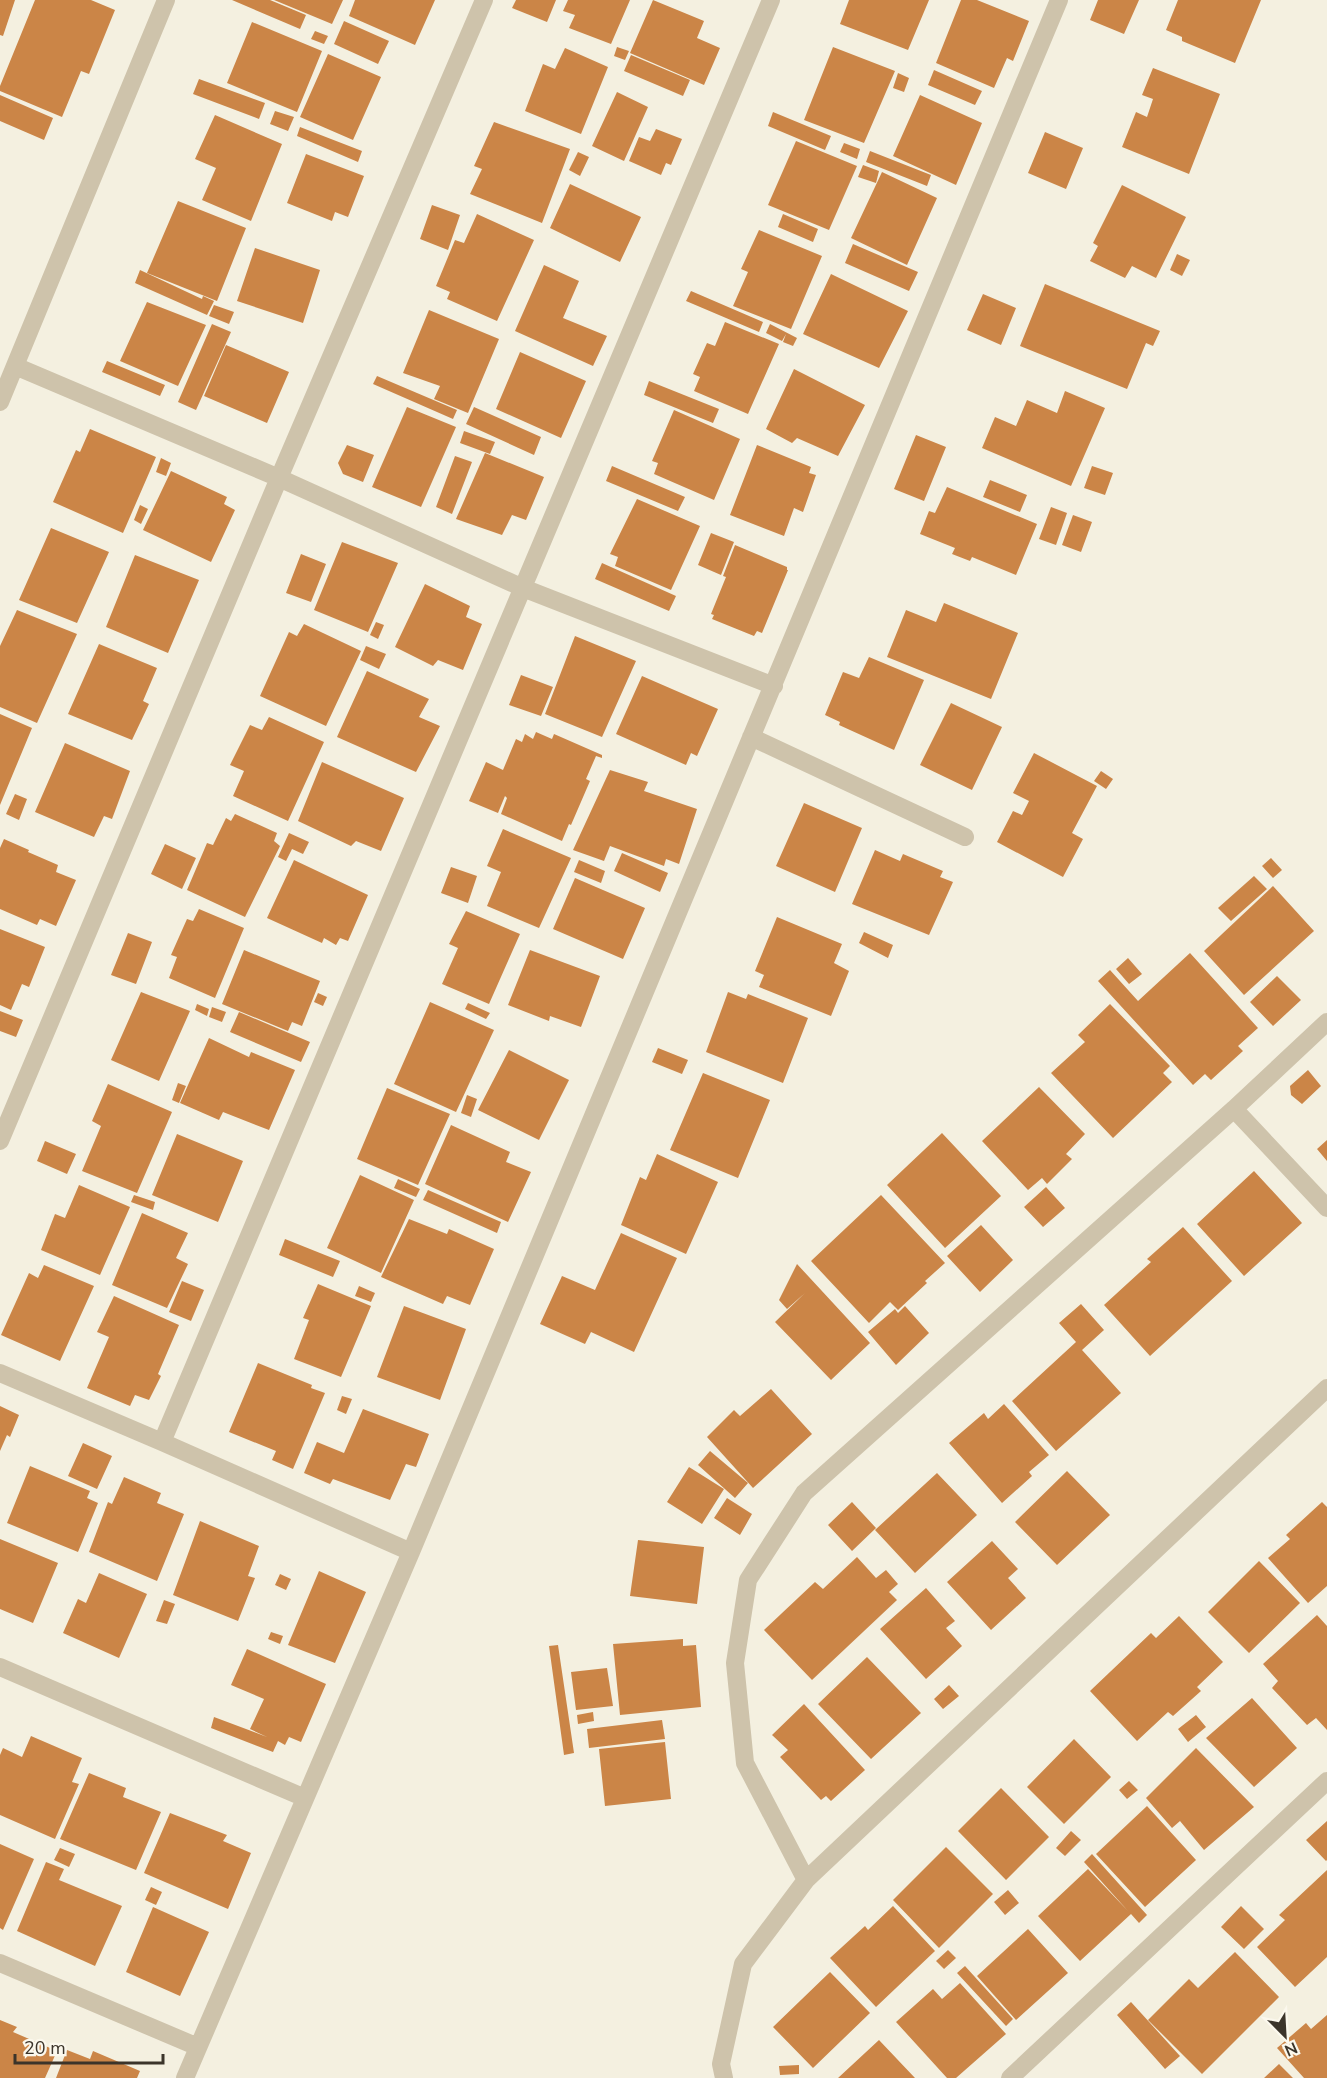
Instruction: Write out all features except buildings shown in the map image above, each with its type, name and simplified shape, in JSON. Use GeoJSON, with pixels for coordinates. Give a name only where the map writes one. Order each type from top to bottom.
{"type":"FeatureCollection","features":[{"type":"Feature","properties":{"kind":"street"},"geometry":{"type":"LineString","coordinates":[[0,402],[166,0]]}},
{"type":"Feature","properties":{"kind":"street"},"geometry":{"type":"LineString","coordinates":[[0,1141],[279,478],[484,0]]}},
{"type":"Feature","properties":{"kind":"street"},"geometry":{"type":"LineString","coordinates":[[162,1442],[771,0]]}},
{"type":"Feature","properties":{"kind":"street"},"geometry":{"type":"LineString","coordinates":[[185,2078],[411,1552],[1059,0]]}},
{"type":"Feature","properties":{"kind":"street"},"geometry":{"type":"LineString","coordinates":[[15,366],[279,478],[523,588],[774,686]]}},
{"type":"Feature","properties":{"kind":"street"},"geometry":{"type":"LineString","coordinates":[[751,737],[965,837]]}},
{"type":"Feature","properties":{"kind":"street"},"geometry":{"type":"LineString","coordinates":[[806,1880],[745,1763],[735,1663],[748,1580],[804,1493],[1234,1109],[1327,1022]]}},
{"type":"Feature","properties":{"kind":"street"},"geometry":{"type":"LineString","coordinates":[[1234,1109],[1327,1208]]}},
{"type":"Feature","properties":{"kind":"street"},"geometry":{"type":"LineString","coordinates":[[0,1373],[411,1552]]}},
{"type":"Feature","properties":{"kind":"street"},"geometry":{"type":"LineString","coordinates":[[724,2078],[721,2064],[743,1964],[806,1880],[1327,1388]]}},
{"type":"Feature","properties":{"kind":"street"},"geometry":{"type":"LineString","coordinates":[[0,1667],[305,1798]]}},
{"type":"Feature","properties":{"kind":"street"},"geometry":{"type":"LineString","coordinates":[[1017,2076],[1327,1781]]}},
{"type":"Feature","properties":{"kind":"street"},"geometry":{"type":"LineString","coordinates":[[0,1963],[198,2047]]}}]}
